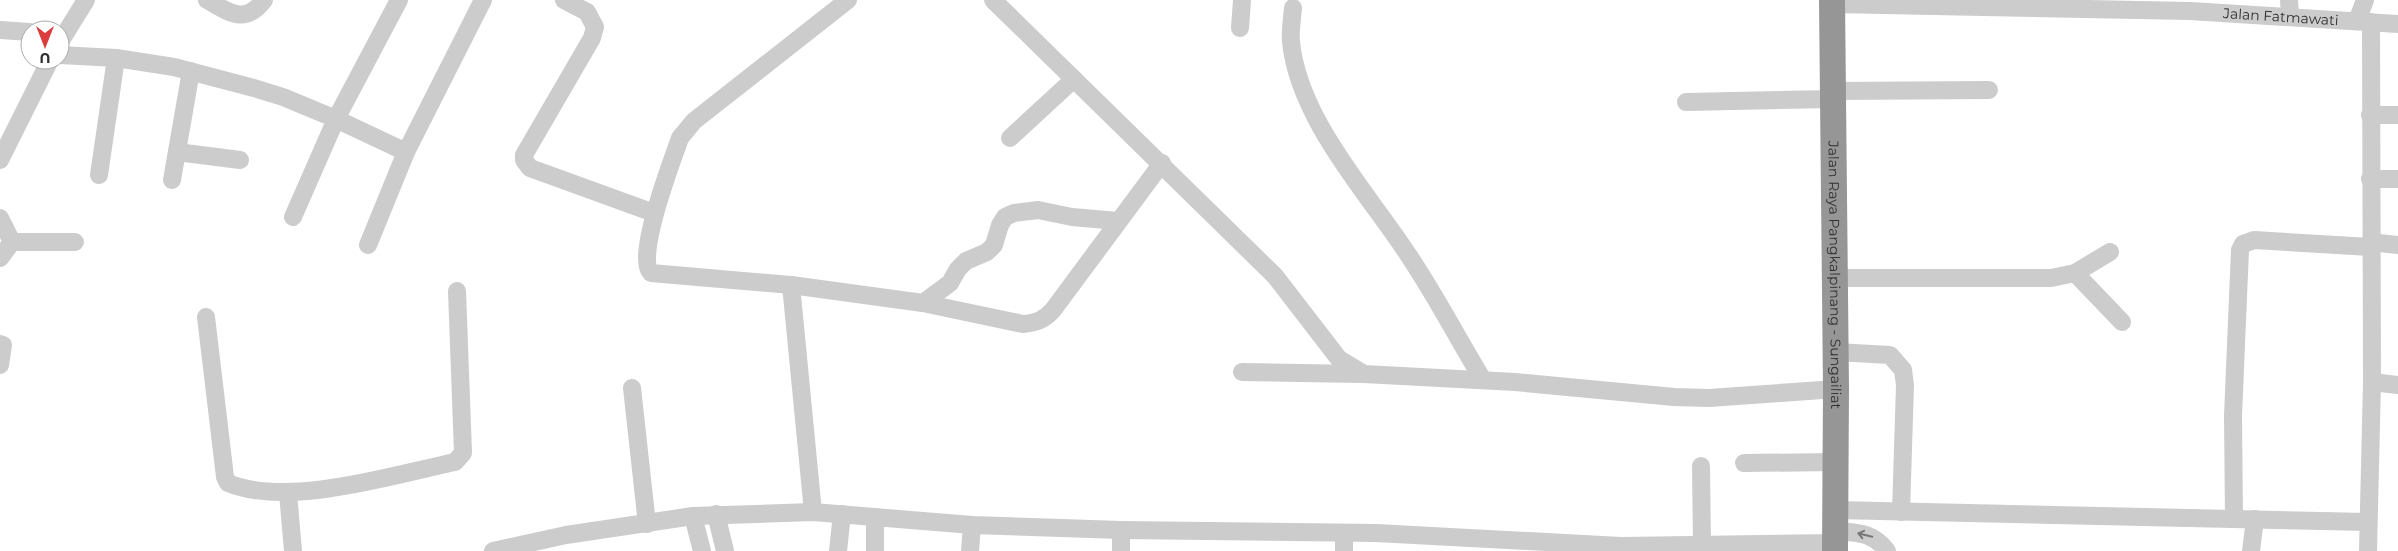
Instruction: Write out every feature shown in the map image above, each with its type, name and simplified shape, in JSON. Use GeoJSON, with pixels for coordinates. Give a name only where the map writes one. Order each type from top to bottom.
{"type":"FeatureCollection","features":[{"type":"Feature","properties":{"kind":"highway","name":"Jalan Raya Pangkalpinang - Sungailiat"},"geometry":{"type":"LineString","coordinates":[[1832,2],[1836,534]]}},
{"type":"Feature","properties":{"kind":"street"},"geometry":{"type":"LineString","coordinates":[[70,23],[86,0]]}},
{"type":"Feature","properties":{"kind":"street"},"geometry":{"type":"LineString","coordinates":[[207,0],[226,11],[246,15],[256,11],[264,0]]}},
{"type":"Feature","properties":{"kind":"street"},"geometry":{"type":"LineString","coordinates":[[293,217],[336,119],[398,0]]}},
{"type":"Feature","properties":{"kind":"street"},"geometry":{"type":"LineString","coordinates":[[368,245],[406,152],[483,0]]}},
{"type":"Feature","properties":{"kind":"street"},"geometry":{"type":"LineString","coordinates":[[564,0],[587,12],[595,27],[592,38],[524,155],[524,160],[530,168],[654,214]]}},
{"type":"Feature","properties":{"kind":"street"},"geometry":{"type":"LineString","coordinates":[[848,0],[694,121],[680,138],[654,214],[646,264],[651,273],[791,285],[923,303],[1023,324],[1041,321],[1053,310],[1162,163]]}},
{"type":"Feature","properties":{"kind":"street"},"geometry":{"type":"LineString","coordinates":[[993,0],[1162,163],[1279,281],[1338,359],[1364,374]]}},
{"type":"Feature","properties":{"kind":"street"},"geometry":{"type":"LineString","coordinates":[[1240,28],[1242,0]]}},
{"type":"Feature","properties":{"kind":"street"},"geometry":{"type":"LineString","coordinates":[[2365,0],[2364,21],[2370,115],[2372,382],[2368,551]]}},
{"type":"Feature","properties":{"kind":"street","name":"Jalan Fatmawati"},"geometry":{"type":"LineString","coordinates":[[1832,2],[2290,8],[2364,21],[2398,24]]}},
{"type":"Feature","properties":{"kind":"street"},"geometry":{"type":"LineString","coordinates":[[1294,8],[1291,40],[1293,57],[1311,106],[1331,143],[1420,272],[1483,380]]}},
{"type":"Feature","properties":{"kind":"street"},"geometry":{"type":"LineString","coordinates":[[0,30],[20,31]]}},
{"type":"Feature","properties":{"kind":"street"},"geometry":{"type":"LineString","coordinates":[[70,56],[116,58],[174,67],[283,97],[336,119],[406,152]]}},
{"type":"Feature","properties":{"kind":"street"},"geometry":{"type":"LineString","coordinates":[[100,175],[116,58]]}},
{"type":"Feature","properties":{"kind":"street"},"geometry":{"type":"LineString","coordinates":[[0,160],[45,70]]}},
{"type":"Feature","properties":{"kind":"street"},"geometry":{"type":"LineString","coordinates":[[172,180],[191,72]]}},
{"type":"Feature","properties":{"kind":"street"},"geometry":{"type":"LineString","coordinates":[[1010,138],[1074,79]]}},
{"type":"Feature","properties":{"kind":"street"},"geometry":{"type":"LineString","coordinates":[[1686,102],[1989,90]]}},
{"type":"Feature","properties":{"kind":"street"},"geometry":{"type":"LineString","coordinates":[[2370,115],[2398,115]]}},
{"type":"Feature","properties":{"kind":"street"},"geometry":{"type":"LineString","coordinates":[[177,152],[240,160]]}},
{"type":"Feature","properties":{"kind":"street"},"geometry":{"type":"LineString","coordinates":[[2370,179],[2398,179]]}},
{"type":"Feature","properties":{"kind":"street"},"geometry":{"type":"LineString","coordinates":[[923,303],[950,283],[966,260],[987,252],[994,245],[1000,225],[1005,217],[1038,210],[1072,217],[1118,221]]}},
{"type":"Feature","properties":{"kind":"street"},"geometry":{"type":"LineString","coordinates":[[0,218],[12,242]]}},
{"type":"Feature","properties":{"kind":"street"},"geometry":{"type":"LineString","coordinates":[[2234,518],[2233,416],[2240,250],[2243,244],[2254,240],[2398,245]]}},
{"type":"Feature","properties":{"kind":"street"},"geometry":{"type":"LineString","coordinates":[[12,242],[75,242]]}},
{"type":"Feature","properties":{"kind":"street"},"geometry":{"type":"LineString","coordinates":[[0,258],[12,242]]}},
{"type":"Feature","properties":{"kind":"street"},"geometry":{"type":"LineString","coordinates":[[1835,278],[2051,278],[2075,273],[2110,252]]}},
{"type":"Feature","properties":{"kind":"street"},"geometry":{"type":"LineString","coordinates":[[2075,273],[2122,322]]}},
{"type":"Feature","properties":{"kind":"street"},"geometry":{"type":"LineString","coordinates":[[791,285],[813,512]]}},
{"type":"Feature","properties":{"kind":"street"},"geometry":{"type":"LineString","coordinates":[[206,317],[225,477],[228,483],[235,486],[288,493],[328,489],[455,462],[460,458],[463,453],[457,291]]}},
{"type":"Feature","properties":{"kind":"street"},"geometry":{"type":"LineString","coordinates":[[0,344],[3,345],[0,365]]}},
{"type":"Feature","properties":{"kind":"street"},"geometry":{"type":"LineString","coordinates":[[1836,352],[1890,355],[1902,370],[1905,385],[1901,512]]}},
{"type":"Feature","properties":{"kind":"street"},"geometry":{"type":"LineString","coordinates":[[1242,372],[1364,374],[1483,380],[1692,398],[1836,390]]}},
{"type":"Feature","properties":{"kind":"street"},"geometry":{"type":"LineString","coordinates":[[2372,382],[2398,385]]}},
{"type":"Feature","properties":{"kind":"street"},"geometry":{"type":"LineString","coordinates":[[632,388],[647,524]]}},
{"type":"Feature","properties":{"kind":"street"},"geometry":{"type":"LineString","coordinates":[[1744,463],[1836,462]]}},
{"type":"Feature","properties":{"kind":"street"},"geometry":{"type":"LineString","coordinates":[[1701,466],[1702,545]]}},
{"type":"Feature","properties":{"kind":"street"},"geometry":{"type":"LineString","coordinates":[[288,493],[293,551]]}},
{"type":"Feature","properties":{"kind":"street"},"geometry":{"type":"LineString","coordinates":[[493,551],[566,535],[692,516],[813,512],[972,525],[1121,530],[1344,542],[1376,533],[1621,548],[1702,545],[1836,534],[1862,534],[1878,539],[1887,551]]}},
{"type":"Feature","properties":{"kind":"street"},"geometry":{"type":"LineString","coordinates":[[1836,534],[1901,512],[2368,522]]}},
{"type":"Feature","properties":{"kind":"street"},"geometry":{"type":"LineString","coordinates":[[716,514],[725,551]]}},
{"type":"Feature","properties":{"kind":"street"},"geometry":{"type":"LineString","coordinates":[[838,551],[842,514]]}},
{"type":"Feature","properties":{"kind":"street"},"geometry":{"type":"LineString","coordinates":[[692,516],[702,551]]}},
{"type":"Feature","properties":{"kind":"street"},"geometry":{"type":"LineString","coordinates":[[875,517],[875,551]]}},
{"type":"Feature","properties":{"kind":"street"},"geometry":{"type":"LineString","coordinates":[[2251,551],[2255,519]]}},
{"type":"Feature","properties":{"kind":"street"},"geometry":{"type":"LineString","coordinates":[[970,551],[972,525]]}},
{"type":"Feature","properties":{"kind":"street"},"geometry":{"type":"LineString","coordinates":[[1121,530],[1121,551]]}}]}
